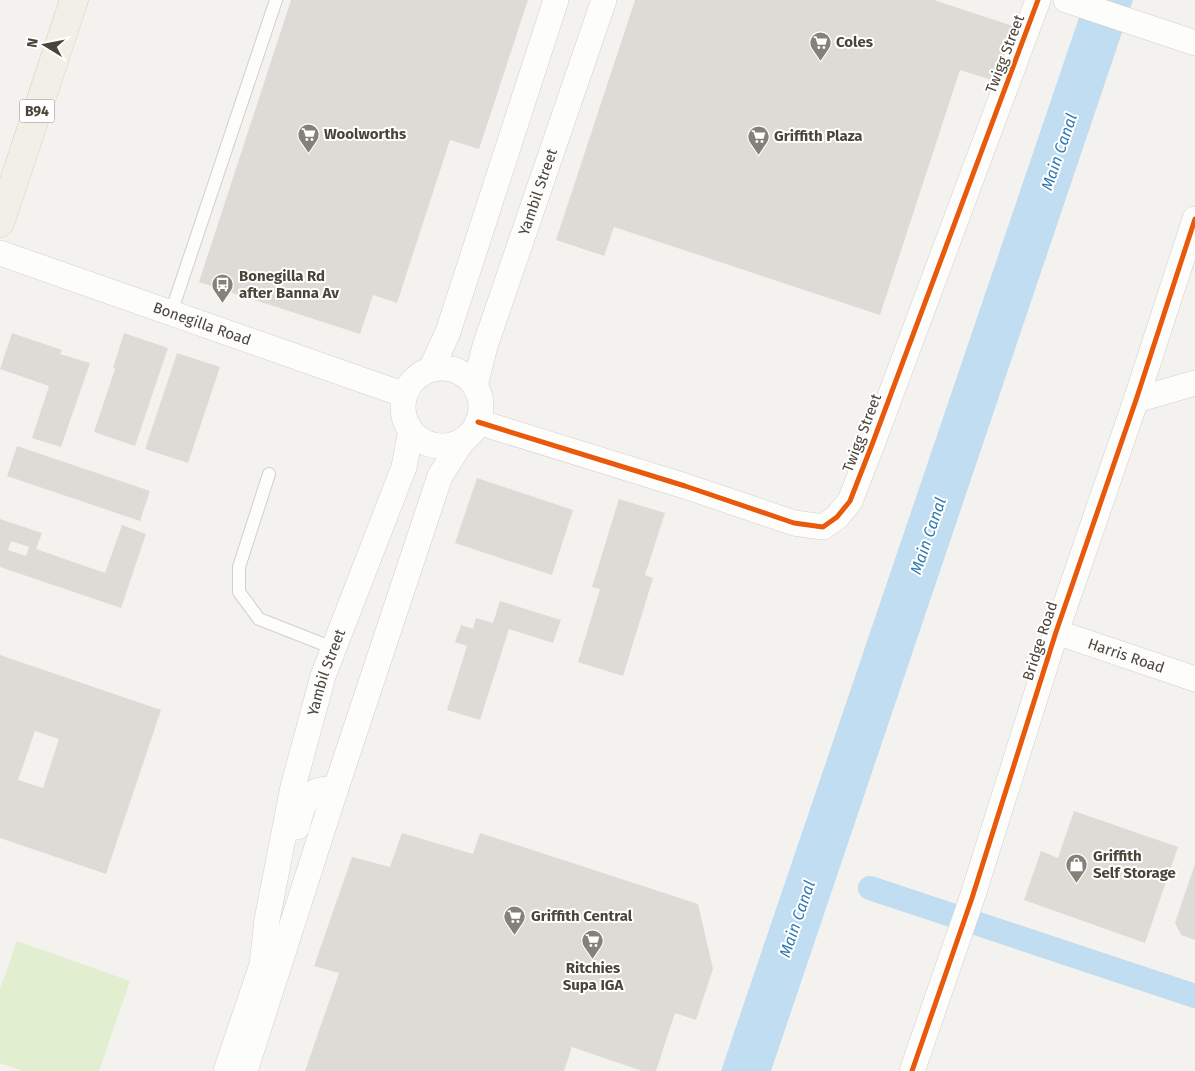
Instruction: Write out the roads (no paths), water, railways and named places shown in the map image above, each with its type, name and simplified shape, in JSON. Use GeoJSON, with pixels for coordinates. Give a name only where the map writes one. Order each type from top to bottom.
{"type":"FeatureCollection","features":[{"type":"Feature","properties":{"kind":"main road","name":"B94"},"geometry":{"type":"LineString","coordinates":[[0,223],[74,0]]}},
{"type":"Feature","properties":{"kind":"street"},"geometry":{"type":"LineString","coordinates":[[431,370],[448,332],[556,0]]}},
{"type":"Feature","properties":{"kind":"street","name":"Yambil Street"},"geometry":{"type":"LineString","coordinates":[[475,386],[485,346],[604,0]]}},
{"type":"Feature","properties":{"kind":"street","name":"Twigg Street"},"geometry":{"type":"LineString","coordinates":[[471,431],[685,486],[794,523],[823,527],[837,517],[850,501],[873,442],[1038,0]]}},
{"type":"Feature","properties":{"kind":"street"},"geometry":{"type":"LineString","coordinates":[[1073,2],[1195,43]]}},
{"type":"Feature","properties":{"kind":"street","name":"Bridge Road"},"geometry":{"type":"LineString","coordinates":[[912,1071],[972,898],[1056,632],[1136,400],[1195,219]]}},
{"type":"Feature","properties":{"kind":"street","name":"Bonegilla Road"},"geometry":{"type":"LineString","coordinates":[[0,253],[404,395]]}},
{"type":"Feature","properties":{"kind":"street"},"geometry":{"type":"LineString","coordinates":[[245,1071],[335,791],[440,476],[471,431],[481,411],[480,398],[475,386],[455,370],[443,368],[431,370],[420,375],[411,384],[404,395],[403,408],[405,421],[419,440],[441,447],[453,445],[471,431]]}},
{"type":"Feature","properties":{"kind":"street"},"geometry":{"type":"LineString","coordinates":[[1136,400],[1195,383]]}},
{"type":"Feature","properties":{"kind":"street","name":"Yambil Street"},"geometry":{"type":"LineString","coordinates":[[226,1071],[262,965],[267,920],[293,787],[323,676],[404,466],[411,431]]}},
{"type":"Feature","properties":{"kind":"street","name":"Harris Road"},"geometry":{"type":"LineString","coordinates":[[1056,632],[1195,679]]}},
{"type":"Feature","properties":{"kind":"street","name":"Yambil Street"},"geometry":{"type":"LineString","coordinates":[[267,920],[301,811],[308,798],[314,793],[324,788],[335,791]]}},
{"type":"Feature","properties":{"kind":"lane"},"geometry":{"type":"LineString","coordinates":[[171,313],[276,0]]}},
{"type":"Feature","properties":{"kind":"lane"},"geometry":{"type":"LineString","coordinates":[[268,474],[239,567],[239,592],[259,619],[333,648]]}},
{"type":"Feature","properties":{"kind":"water","name":"Main Canal"},"geometry":{"type":"Polygon","coordinates":[[[1085,0],[1133,0],[771,1071],[721,1071],[1085,0]]]}},
{"type":"Feature","properties":{"kind":"waterway"},"geometry":{"type":"LineString","coordinates":[[870,888],[1195,996]]}},
{"type":"Feature","properties":{"kind":"place","name":"Coles"},"geometry":{"type":"Point","coordinates":[820,61]}},
{"type":"Feature","properties":{"kind":"place","name":"Woolworths"},"geometry":{"type":"Point","coordinates":[308,153]}},
{"type":"Feature","properties":{"kind":"place","name":"Griffith Plaza"},"geometry":{"type":"Point","coordinates":[758,155]}},
{"type":"Feature","properties":{"kind":"place","name":"Bonegilla Rd after Banna Av"},"geometry":{"type":"Point","coordinates":[223,304]}},
{"type":"Feature","properties":{"kind":"place","name":"Griffith Self Storage"},"geometry":{"type":"Point","coordinates":[1077,884]}},
{"type":"Feature","properties":{"kind":"place","name":"Griffith Central"},"geometry":{"type":"Point","coordinates":[515,935]}},
{"type":"Feature","properties":{"kind":"place","name":"Ritchies Supa IGA"},"geometry":{"type":"Point","coordinates":[593,959]}}]}
